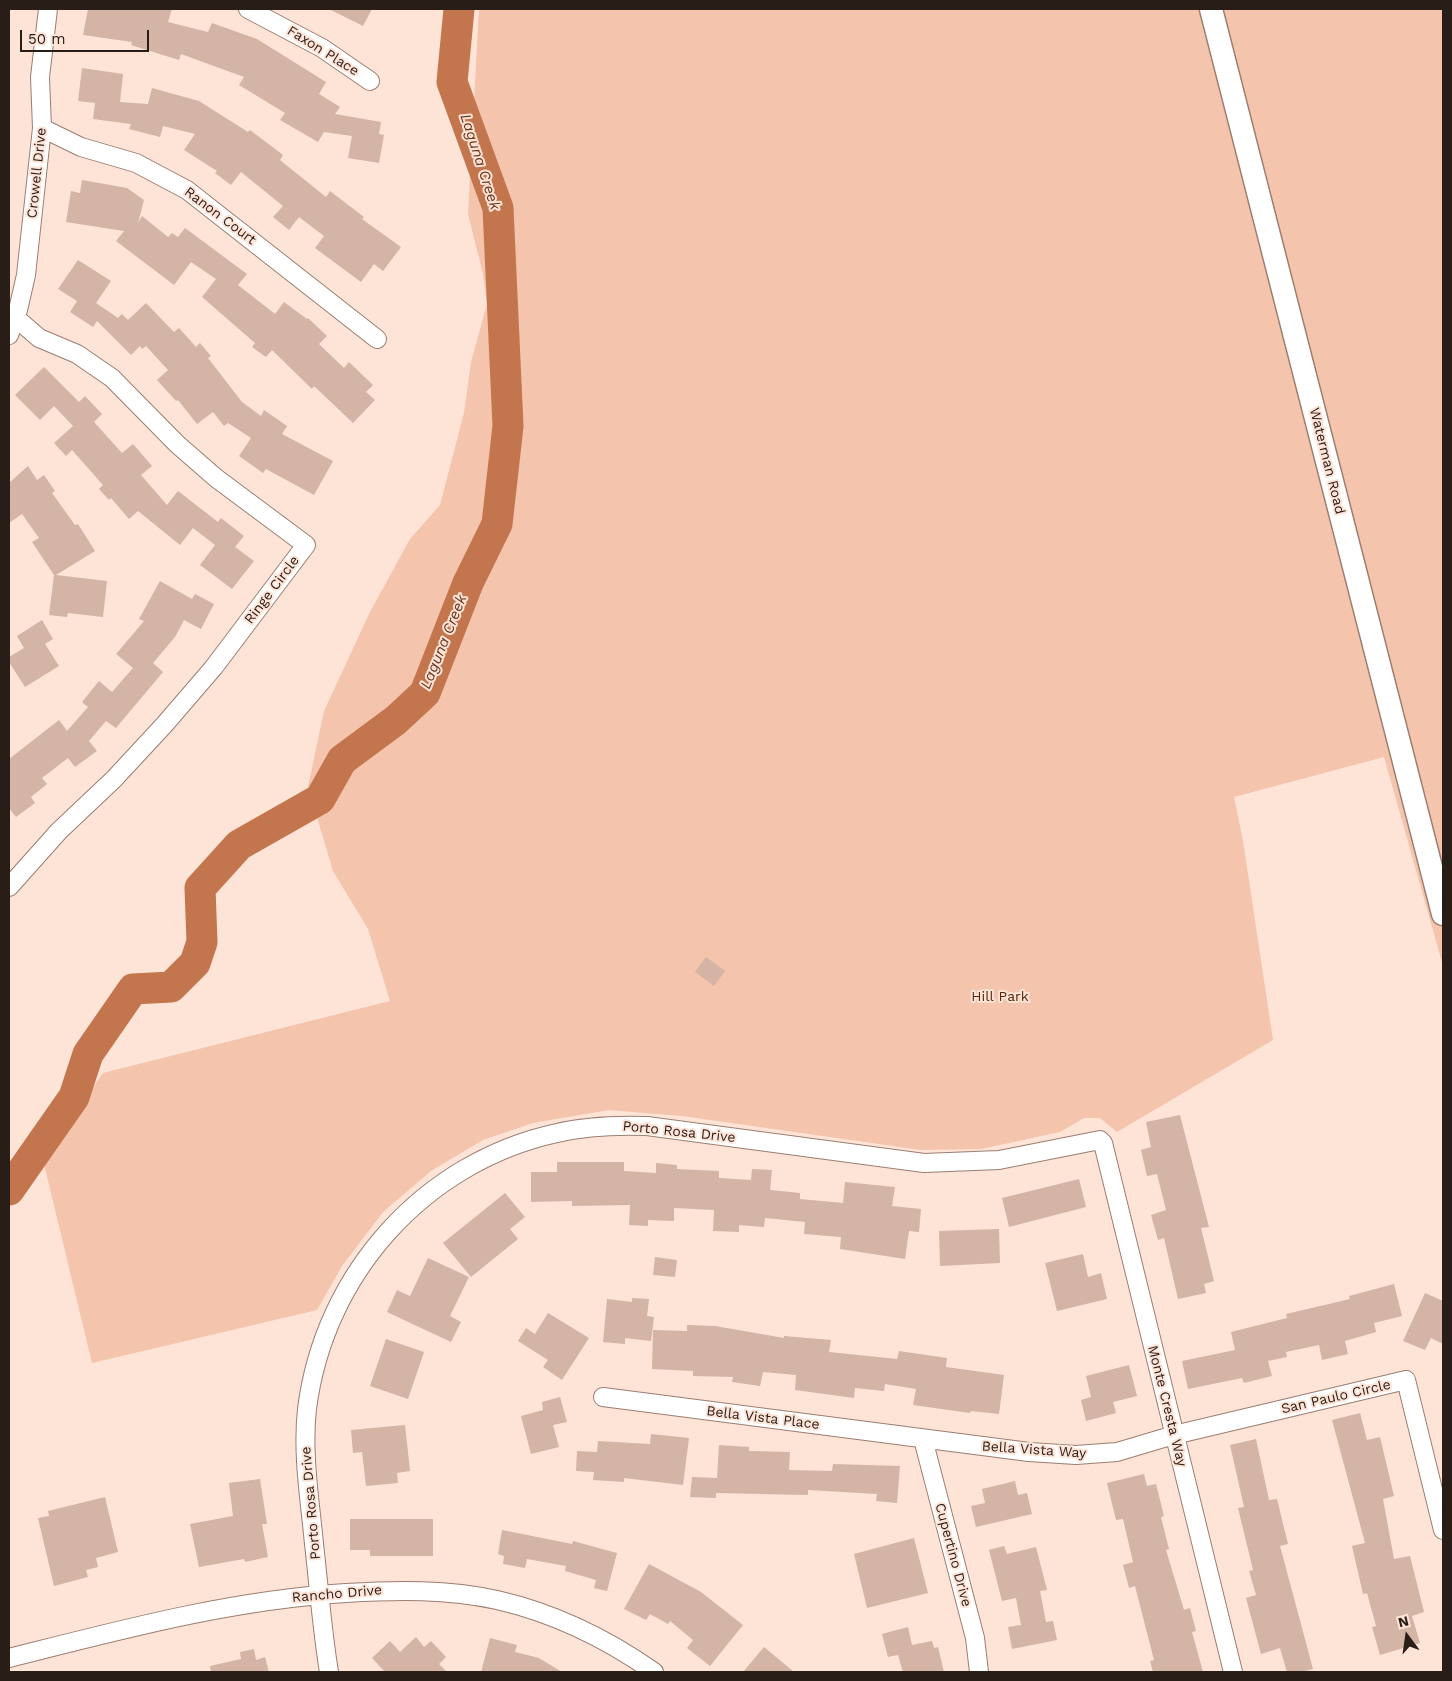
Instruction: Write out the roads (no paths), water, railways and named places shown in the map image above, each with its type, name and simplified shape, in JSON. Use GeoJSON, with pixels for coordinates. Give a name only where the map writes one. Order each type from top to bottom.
{"type":"FeatureCollection","features":[{"type":"Feature","properties":{"kind":"main road","name":"Waterman Road"},"geometry":{"type":"LineString","coordinates":[[1211,9],[1443,914]]}},
{"type":"Feature","properties":{"kind":"street","name":"Crowell Drive"},"geometry":{"type":"LineString","coordinates":[[9,335],[16,318],[26,275],[42,128],[40,77],[48,9]]}},
{"type":"Feature","properties":{"kind":"street","name":"Faxon Place"},"geometry":{"type":"LineString","coordinates":[[248,9],[322,48],[370,81]]}},
{"type":"Feature","properties":{"kind":"street","name":"Ranon Court"},"geometry":{"type":"LineString","coordinates":[[42,128],[80,147],[136,163],[187,190],[378,339]]}},
{"type":"Feature","properties":{"kind":"street","name":"Ringe Circle"},"geometry":{"type":"LineString","coordinates":[[9,887],[60,830],[114,779],[165,724],[214,667],[306,545],[216,478],[177,444],[112,378],[77,354],[39,338],[16,318]]}},
{"type":"Feature","properties":{"kind":"street","name":"Porto Rosa Drive"},"geometry":{"type":"LineString","coordinates":[[329,1672],[305,1456],[309,1397],[320,1346],[337,1305],[373,1248],[419,1200],[455,1174],[494,1153],[536,1138],[602,1126],[647,1126],[924,1163],[1000,1160],[1100,1140]]}},
{"type":"Feature","properties":{"kind":"street","name":"Monte Cresta Way"},"geometry":{"type":"LineString","coordinates":[[1100,1140],[1103,1143],[1233,1672]]}},
{"type":"Feature","properties":{"kind":"street","name":"San Paulo Circle"},"geometry":{"type":"LineString","coordinates":[[1174,1436],[1406,1380],[1443,1530]]}},
{"type":"Feature","properties":{"kind":"street","name":"Bella Vista Place"},"geometry":{"type":"LineString","coordinates":[[603,1397],[923,1439]]}},
{"type":"Feature","properties":{"kind":"street","name":"Bella Vista Way"},"geometry":{"type":"LineString","coordinates":[[923,1439],[1029,1452],[1076,1455],[1117,1452],[1174,1436]]}},
{"type":"Feature","properties":{"kind":"street","name":"Cupertino Drive"},"geometry":{"type":"LineString","coordinates":[[923,1439],[974,1638],[979,1672]]}},
{"type":"Feature","properties":{"kind":"street","name":"Rancho Drive"},"geometry":{"type":"LineString","coordinates":[[9,1658],[222,1608],[320,1595],[409,1590],[452,1592],[495,1600],[558,1619],[599,1637],[654,1672]]}},
{"type":"Feature","properties":{"kind":"waterway","name":"Laguna Creek"},"geometry":{"type":"LineString","coordinates":[[9,1190],[74,1097],[88,1054],[133,989],[171,987],[195,963],[202,942],[200,888],[239,845],[320,799],[342,760],[396,720],[425,693],[468,583],[497,524],[508,426],[498,208],[452,82],[459,9]]}},
{"type":"Feature","properties":{"kind":"park label","name":"Hill Park"},"geometry":{"type":"Point","coordinates":[1000,997]}}]}
